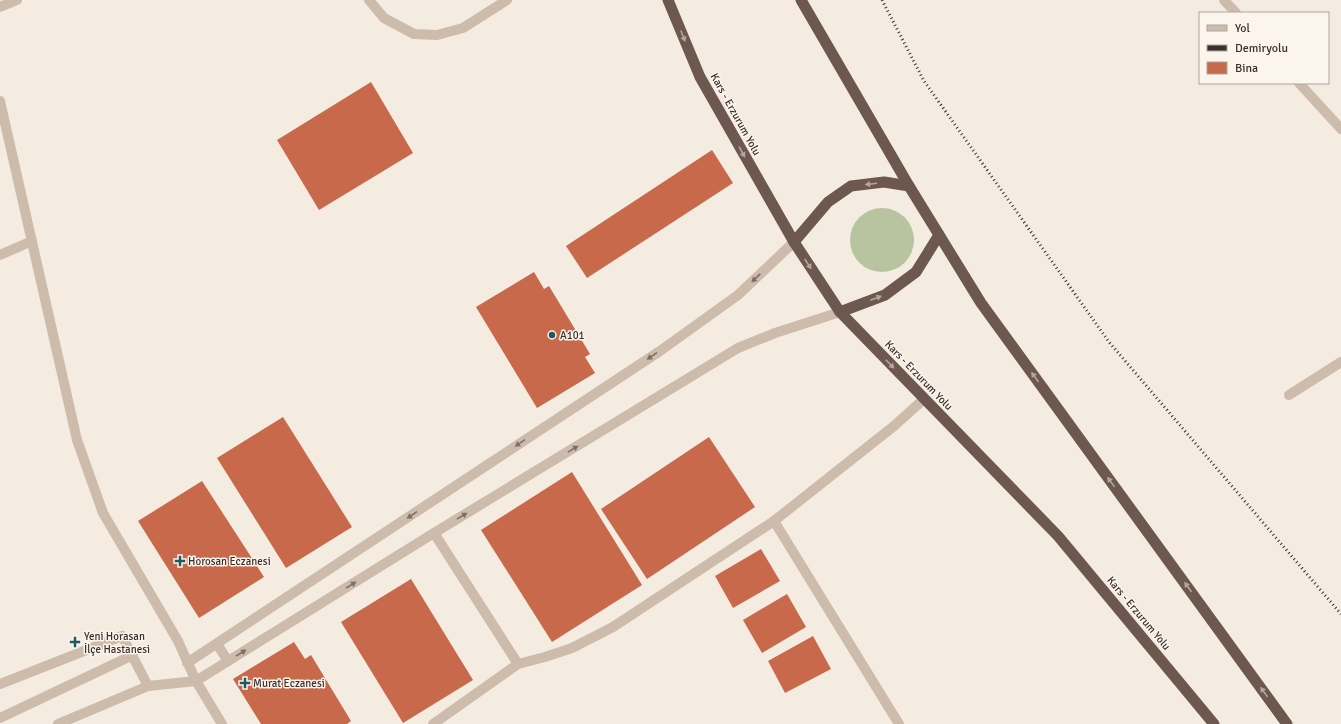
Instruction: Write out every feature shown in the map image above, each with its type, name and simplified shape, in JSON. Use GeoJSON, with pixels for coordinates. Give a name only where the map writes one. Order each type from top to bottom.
{"type":"FeatureCollection","features":[{"type":"Feature","properties":{"kind":"highway","name":"Kars - Erzurum Yolu"},"geometry":{"type":"LineString","coordinates":[[668,0],[700,77],[794,242],[840,312],[1058,536],[1214,724]]}},
{"type":"Feature","properties":{"kind":"highway"},"geometry":{"type":"LineString","coordinates":[[801,0],[909,186],[982,303],[1287,724]]}},
{"type":"Feature","properties":{"kind":"highway"},"geometry":{"type":"LineString","coordinates":[[794,242],[828,202],[851,186],[884,182],[909,186]]}},
{"type":"Feature","properties":{"kind":"highway"},"geometry":{"type":"LineString","coordinates":[[840,312],[885,295],[916,272],[939,235]]}},
{"type":"Feature","properties":{"kind":"street"},"geometry":{"type":"LineString","coordinates":[[0,7],[17,0]]}},
{"type":"Feature","properties":{"kind":"street"},"geometry":{"type":"LineString","coordinates":[[369,0],[384,18],[414,34],[437,35],[463,28],[507,0]]}},
{"type":"Feature","properties":{"kind":"street"},"geometry":{"type":"LineString","coordinates":[[1224,0],[1235,12]]}},
{"type":"Feature","properties":{"kind":"street"},"geometry":{"type":"LineString","coordinates":[[1300,84],[1341,129]]}},
{"type":"Feature","properties":{"kind":"street"},"geometry":{"type":"LineString","coordinates":[[0,101],[77,440],[100,506],[178,641],[196,681],[222,724]]}},
{"type":"Feature","properties":{"kind":"street"},"geometry":{"type":"LineString","coordinates":[[0,254],[32,241]]}},
{"type":"Feature","properties":{"kind":"street"},"geometry":{"type":"LineString","coordinates":[[187,663],[660,351],[738,295],[794,242]]}},
{"type":"Feature","properties":{"kind":"street"},"geometry":{"type":"LineString","coordinates":[[58,724],[148,686],[196,681],[434,533],[738,348],[775,333],[840,312]]}},
{"type":"Feature","properties":{"kind":"street"},"geometry":{"type":"LineString","coordinates":[[1289,395],[1341,362]]}},
{"type":"Feature","properties":{"kind":"street"},"geometry":{"type":"LineString","coordinates":[[433,724],[518,664],[572,648],[613,627],[774,521],[894,426],[924,399]]}},
{"type":"Feature","properties":{"kind":"street"},"geometry":{"type":"LineString","coordinates":[[774,521],[899,724]]}},
{"type":"Feature","properties":{"kind":"street"},"geometry":{"type":"LineString","coordinates":[[434,533],[518,664]]}},
{"type":"Feature","properties":{"kind":"street"},"geometry":{"type":"LineString","coordinates":[[0,684],[122,636],[148,686]]}},
{"type":"Feature","properties":{"kind":"street"},"geometry":{"type":"LineString","coordinates":[[217,644],[228,661]]}},
{"type":"Feature","properties":{"kind":"street"},"geometry":{"type":"LineString","coordinates":[[0,718],[133,655]]}},
{"type":"Feature","properties":{"kind":"green space"},"geometry":{"type":"Polygon","coordinates":[[[882,208],[894,210],[905,217],[912,228],[914,240],[912,252],[905,263],[894,270],[882,272],[870,270],[859,263],[852,252],[850,240],[852,228],[859,217],[870,210],[882,208]]]}},
{"type":"Feature","properties":{"kind":"building"},"geometry":{"type":"Polygon","coordinates":[[[371,82],[413,153],[319,210],[277,140],[371,82]]]}},
{"type":"Feature","properties":{"kind":"building"},"geometry":{"type":"Polygon","coordinates":[[[712,150],[733,183],[587,278],[566,246],[712,150]]]}},
{"type":"Feature","properties":{"kind":"building"},"geometry":{"type":"Polygon","coordinates":[[[534,272],[544,289],[549,286],[590,354],[585,357],[595,373],[537,408],[476,307],[534,272]]]}},
{"type":"Feature","properties":{"kind":"building"},"geometry":{"type":"Polygon","coordinates":[[[283,417],[352,527],[286,568],[217,458],[283,417]]]}},
{"type":"Feature","properties":{"kind":"building"},"geometry":{"type":"Polygon","coordinates":[[[709,437],[755,507],[647,579],[601,509],[709,437]]]}},
{"type":"Feature","properties":{"kind":"building"},"geometry":{"type":"Polygon","coordinates":[[[572,472],[642,585],[552,642],[481,530],[572,472]]]}},
{"type":"Feature","properties":{"kind":"building"},"geometry":{"type":"Polygon","coordinates":[[[202,481],[264,577],[199,618],[138,521],[202,481]]]}},
{"type":"Feature","properties":{"kind":"building"},"geometry":{"type":"Polygon","coordinates":[[[761,549],[780,581],[733,608],[715,576],[761,549]]]}},
{"type":"Feature","properties":{"kind":"building"},"geometry":{"type":"Polygon","coordinates":[[[411,579],[473,680],[403,723],[341,622],[411,579]]]}},
{"type":"Feature","properties":{"kind":"building"},"geometry":{"type":"Polygon","coordinates":[[[787,594],[806,627],[762,653],[743,620],[787,594]]]}},
{"type":"Feature","properties":{"kind":"building"},"geometry":{"type":"Polygon","coordinates":[[[813,636],[831,669],[785,693],[768,661],[813,636]]]}},
{"type":"Feature","properties":{"kind":"building"},"geometry":{"type":"Polygon","coordinates":[[[294,642],[305,659],[311,655],[351,721],[347,724],[261,724],[233,679],[294,642]]]}},
{"type":"Feature","properties":{"kind":"railway"},"geometry":{"type":"LineString","coordinates":[[882,0],[924,81],[1109,342],[1341,614]]}},
{"type":"Feature","properties":{"kind":"place","name":"A101"},"geometry":{"type":"Point","coordinates":[552,335]}},
{"type":"Feature","properties":{"kind":"place","name":"Horosan Eczanesi"},"geometry":{"type":"Point","coordinates":[180,561]}},
{"type":"Feature","properties":{"kind":"place","name":"Yeni Horasan İlçe Hastanesi"},"geometry":{"type":"Point","coordinates":[75,642]}},
{"type":"Feature","properties":{"kind":"place","name":"Murat Eczanesi"},"geometry":{"type":"Point","coordinates":[245,683]}}]}
